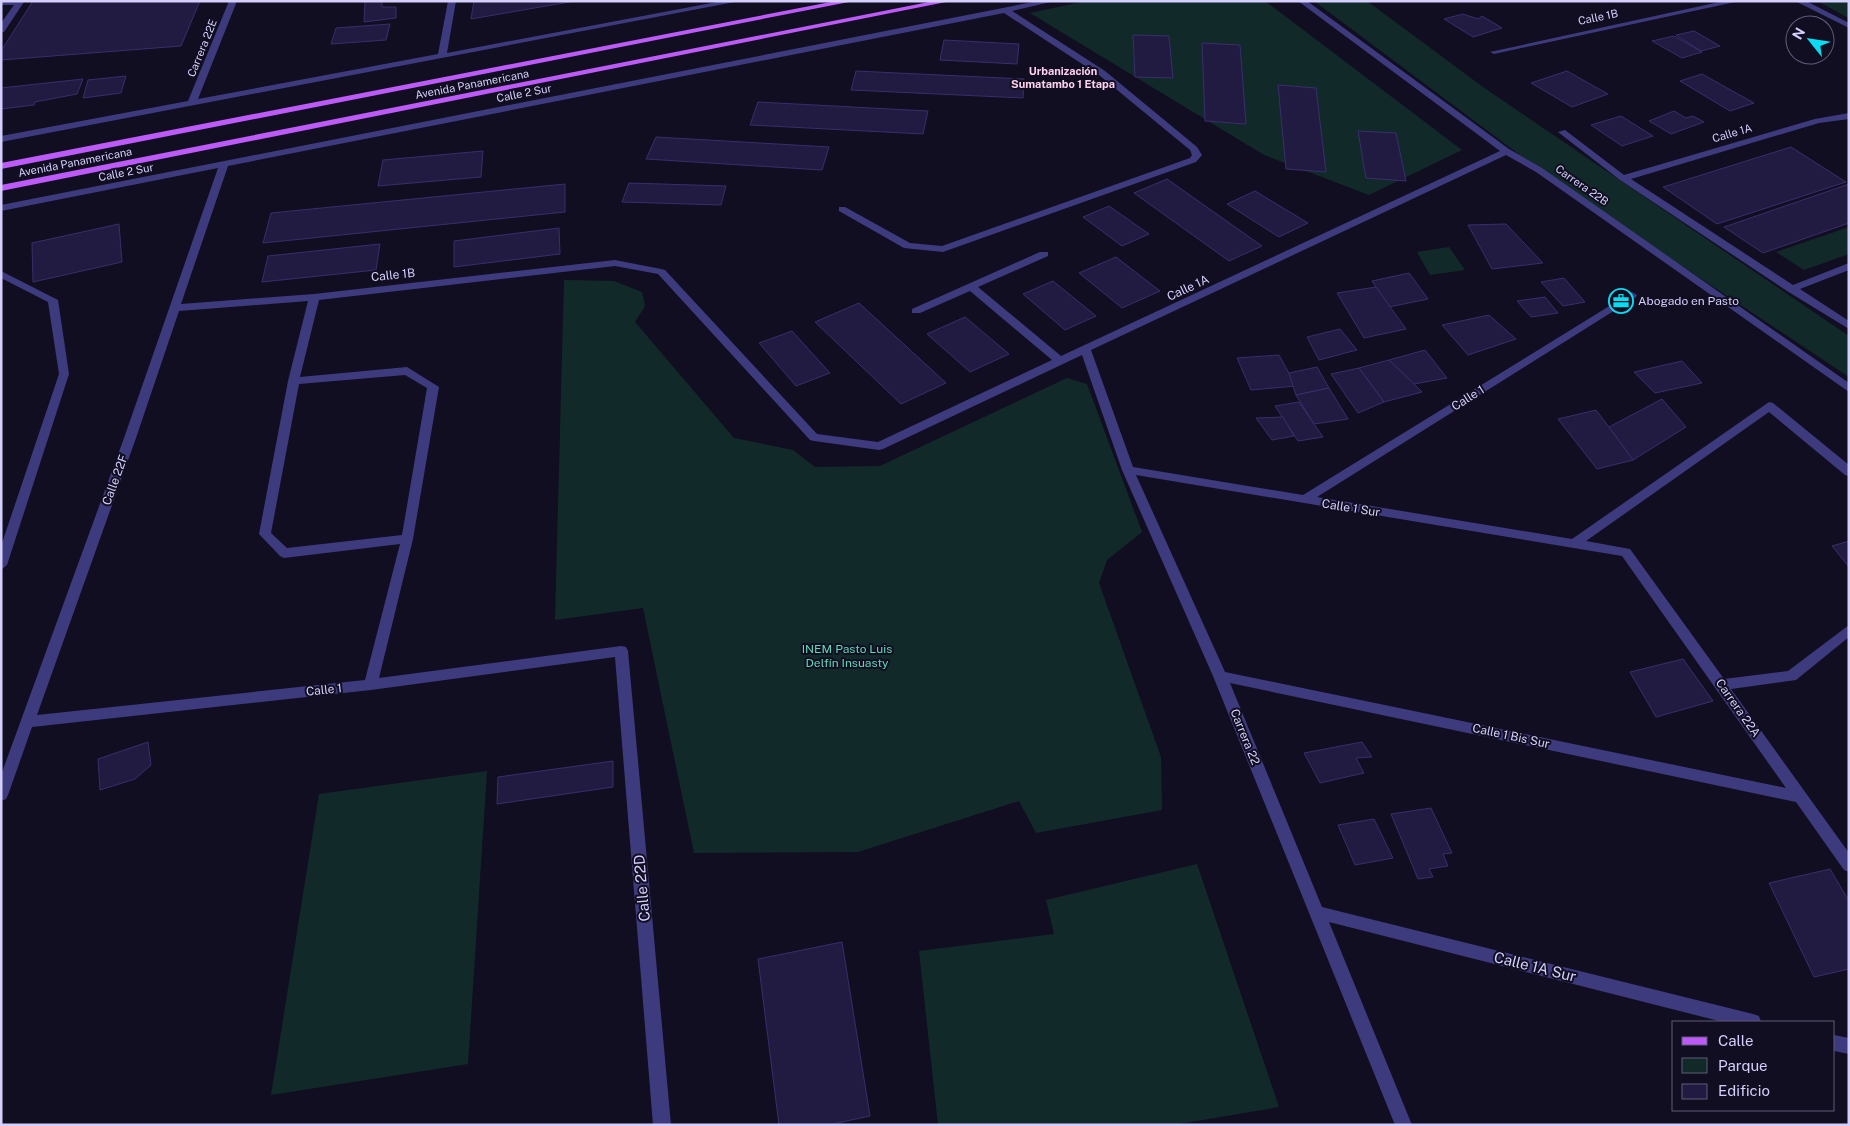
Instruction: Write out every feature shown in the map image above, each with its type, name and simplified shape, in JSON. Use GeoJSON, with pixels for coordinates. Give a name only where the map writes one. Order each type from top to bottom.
{"type":"FeatureCollection","features":[{"type":"Feature","properties":{"kind":"main road","name":"Avenida Panamericana"},"geometry":{"type":"LineString","coordinates":[[1,166],[850,1]]}},
{"type":"Feature","properties":{"kind":"main road","name":"Avenida Panamericana"},"geometry":{"type":"LineString","coordinates":[[1,188],[947,1]]}},
{"type":"Feature","properties":{"kind":"street"},"geometry":{"type":"LineString","coordinates":[[1,3],[20,1]]}},
{"type":"Feature","properties":{"kind":"street"},"geometry":{"type":"LineString","coordinates":[[1,30],[20,1]]}},
{"type":"Feature","properties":{"kind":"street","name":"Carrera 22E"},"geometry":{"type":"LineString","coordinates":[[192,103],[232,1]]}},
{"type":"Feature","properties":{"kind":"street"},"geometry":{"type":"LineString","coordinates":[[442,55],[452,1]]}},
{"type":"Feature","properties":{"kind":"street"},"geometry":{"type":"LineString","coordinates":[[1,139],[736,1]]}},
{"type":"Feature","properties":{"kind":"street","name":"Calle 2 Sur"},"geometry":{"type":"LineString","coordinates":[[1,208],[1051,1]]}},
{"type":"Feature","properties":{"kind":"street","name":"Carrera 22B"},"geometry":{"type":"LineString","coordinates":[[1302,1],[1506,151],[1539,170],[1849,388]]}},
{"type":"Feature","properties":{"kind":"street","name":"Calle 1B"},"geometry":{"type":"LineString","coordinates":[[1494,52],[1736,1]]}},
{"type":"Feature","properties":{"kind":"street"},"geometry":{"type":"LineString","coordinates":[[1799,1],[1849,26]]}},
{"type":"Feature","properties":{"kind":"street"},"geometry":{"type":"LineString","coordinates":[[842,209],[908,246],[943,249],[1193,160],[1196,155],[1194,149],[1102,73],[1005,10]]}},
{"type":"Feature","properties":{"kind":"street","name":"Calle 1A"},"geometry":{"type":"LineString","coordinates":[[1624,178],[1818,121],[1849,116]]}},
{"type":"Feature","properties":{"kind":"street"},"geometry":{"type":"LineString","coordinates":[[1562,132],[1624,178],[1849,326]]}},
{"type":"Feature","properties":{"kind":"street","name":"Calle 1A"},"geometry":{"type":"LineString","coordinates":[[879,446],[1506,151]]}},
{"type":"Feature","properties":{"kind":"street","name":"Calle 22F"},"geometry":{"type":"LineString","coordinates":[[1,795],[130,438],[173,308],[224,164]]}},
{"type":"Feature","properties":{"kind":"street"},"geometry":{"type":"LineString","coordinates":[[916,311],[1044,254]]}},
{"type":"Feature","properties":{"kind":"street","name":"Calle 1B"},"geometry":{"type":"LineString","coordinates":[[173,308],[314,297],[615,263],[661,272],[814,437],[879,446]]}},
{"type":"Feature","properties":{"kind":"street"},"geometry":{"type":"LineString","coordinates":[[1791,289],[1849,266]]}},
{"type":"Feature","properties":{"kind":"street"},"geometry":{"type":"LineString","coordinates":[[1,274],[53,300],[64,374],[1,564]]}},
{"type":"Feature","properties":{"kind":"street"},"geometry":{"type":"LineString","coordinates":[[971,286],[1061,362]]}},
{"type":"Feature","properties":{"kind":"street","name":"Calle 1"},"geometry":{"type":"LineString","coordinates":[[1303,500],[1632,295]]}},
{"type":"Feature","properties":{"kind":"street"},"geometry":{"type":"LineString","coordinates":[[314,297],[294,381],[265,534],[284,553],[407,538]]}},
{"type":"Feature","properties":{"kind":"street","name":"Carrera 22"},"geometry":{"type":"LineString","coordinates":[[1086,350],[1128,470],[1220,676],[1404,1125]]}},
{"type":"Feature","properties":{"kind":"street"},"geometry":{"type":"LineString","coordinates":[[294,381],[407,371],[433,387],[407,538],[371,685]]}},
{"type":"Feature","properties":{"kind":"street"},"geometry":{"type":"LineString","coordinates":[[1574,543],[1769,406],[1849,472]]}},
{"type":"Feature","properties":{"kind":"street","name":"Calle 1 Sur"},"geometry":{"type":"LineString","coordinates":[[1128,470],[1626,552]]}},
{"type":"Feature","properties":{"kind":"street","name":"Carrera 22A"},"geometry":{"type":"LineString","coordinates":[[1626,552],[1849,864]]}},
{"type":"Feature","properties":{"kind":"street"},"geometry":{"type":"LineString","coordinates":[[1721,685],[1791,676],[1849,630]]}},
{"type":"Feature","properties":{"kind":"street","name":"Calle 1"},"geometry":{"type":"LineString","coordinates":[[27,722],[371,685],[621,651]]}},
{"type":"Feature","properties":{"kind":"street","name":"Calle 22D"},"geometry":{"type":"LineString","coordinates":[[621,651],[662,1125]]}},
{"type":"Feature","properties":{"kind":"street","name":"Calle 1 Bis Sur"},"geometry":{"type":"LineString","coordinates":[[1220,676],[1801,796]]}},
{"type":"Feature","properties":{"kind":"street","name":"Calle 1A Sur"},"geometry":{"type":"LineString","coordinates":[[1316,912],[1749,1021]]}},
{"type":"Feature","properties":{"kind":"street"},"geometry":{"type":"LineString","coordinates":[[1835,1043],[1849,1046]]}},
{"type":"Feature","properties":{"kind":"green space"},"geometry":{"type":"Polygon","coordinates":[[[1086,1],[1265,1],[1462,150],[1369,195],[1264,155],[1030,13],[1086,1]]]}},
{"type":"Feature","properties":{"kind":"green space"},"geometry":{"type":"Polygon","coordinates":[[[1314,1],[1367,1],[1483,87],[1849,336],[1849,377],[1560,185],[1314,1]]]}},
{"type":"Feature","properties":{"kind":"green space"},"geometry":{"type":"Polygon","coordinates":[[[1817,1],[1849,1],[1849,18],[1817,1]]]}},
{"type":"Feature","properties":{"kind":"green space"},"geometry":{"type":"Polygon","coordinates":[[[1849,227],[1849,254],[1804,270],[1776,252],[1849,227]]]}},
{"type":"Feature","properties":{"kind":"green space"},"geometry":{"type":"Polygon","coordinates":[[[1449,247],[1465,270],[1430,275],[1417,252],[1449,247]]]}},
{"type":"Feature","properties":{"kind":"green space","name":"INEM Pasto Luis Delfín Insuasty"},"geometry":{"type":"Polygon","coordinates":[[[564,280],[614,281],[642,292],[645,306],[635,322],[734,438],[793,450],[815,467],[880,466],[1067,378],[1087,384],[1142,532],[1107,560],[1099,583],[1161,757],[1162,810],[1036,833],[1019,801],[858,852],[694,853],[643,608],[555,620],[564,280]]]}},
{"type":"Feature","properties":{"kind":"green space"},"geometry":{"type":"Polygon","coordinates":[[[487,771],[468,1064],[271,1095],[319,794],[487,771]]]}},
{"type":"Feature","properties":{"kind":"green space"},"geometry":{"type":"Polygon","coordinates":[[[1197,864],[1279,1107],[1173,1125],[938,1125],[919,951],[1054,934],[1046,900],[1197,864]]]}},
{"type":"Feature","properties":{"kind":"building"},"geometry":{"type":"Polygon","coordinates":[[[33,1],[200,1],[181,46],[1,60],[1,51],[33,1]]]}},
{"type":"Feature","properties":{"kind":"building"},"geometry":{"type":"Polygon","coordinates":[[[365,1],[382,1],[382,7],[396,7],[396,18],[364,22],[365,1]]]}},
{"type":"Feature","properties":{"kind":"building"},"geometry":{"type":"Polygon","coordinates":[[[474,1],[575,1],[471,19],[474,1]]]}},
{"type":"Feature","properties":{"kind":"building"},"geometry":{"type":"Polygon","coordinates":[[[1463,14],[1478,19],[1482,16],[1502,28],[1473,37],[1444,19],[1463,14]]]}},
{"type":"Feature","properties":{"kind":"building"},"geometry":{"type":"Polygon","coordinates":[[[390,24],[386,40],[331,44],[336,28],[390,24]]]}},
{"type":"Feature","properties":{"kind":"building"},"geometry":{"type":"Polygon","coordinates":[[[1694,31],[1720,46],[1701,51],[1676,35],[1694,31]]]}},
{"type":"Feature","properties":{"kind":"building"},"geometry":{"type":"Polygon","coordinates":[[[1133,35],[1169,36],[1173,78],[1135,77],[1133,35]]]}},
{"type":"Feature","properties":{"kind":"building"},"geometry":{"type":"Polygon","coordinates":[[[1674,36],[1702,52],[1682,58],[1652,41],[1674,36]]]}},
{"type":"Feature","properties":{"kind":"building"},"geometry":{"type":"Polygon","coordinates":[[[944,40],[1019,44],[1017,64],[940,60],[944,40]]]}},
{"type":"Feature","properties":{"kind":"building"},"geometry":{"type":"Polygon","coordinates":[[[1202,43],[1240,45],[1246,124],[1205,121],[1202,43]]]}},
{"type":"Feature","properties":{"kind":"building"},"geometry":{"type":"Polygon","coordinates":[[[856,71],[1024,79],[1023,98],[851,90],[856,71]]]}},
{"type":"Feature","properties":{"kind":"building"},"geometry":{"type":"Polygon","coordinates":[[[1567,71],[1608,94],[1572,107],[1531,83],[1567,71]]]}},
{"type":"Feature","properties":{"kind":"building"},"geometry":{"type":"Polygon","coordinates":[[[1702,74],[1754,103],[1730,111],[1680,81],[1702,74]]]}},
{"type":"Feature","properties":{"kind":"building"},"geometry":{"type":"Polygon","coordinates":[[[126,76],[121,93],[83,98],[88,80],[126,76]]]}},
{"type":"Feature","properties":{"kind":"building"},"geometry":{"type":"Polygon","coordinates":[[[83,79],[77,94],[35,102],[34,105],[1,109],[1,88],[83,79]]]}},
{"type":"Feature","properties":{"kind":"building"},"geometry":{"type":"Polygon","coordinates":[[[1278,85],[1316,88],[1326,172],[1286,169],[1278,85]]]}},
{"type":"Feature","properties":{"kind":"building"},"geometry":{"type":"Polygon","coordinates":[[[758,102],[928,111],[923,134],[750,125],[758,102]]]}},
{"type":"Feature","properties":{"kind":"building"},"geometry":{"type":"Polygon","coordinates":[[[1674,111],[1686,118],[1693,116],[1704,122],[1671,134],[1649,121],[1674,111]]]}},
{"type":"Feature","properties":{"kind":"building"},"geometry":{"type":"Polygon","coordinates":[[[1621,116],[1653,136],[1622,146],[1591,125],[1621,116]]]}},
{"type":"Feature","properties":{"kind":"building"},"geometry":{"type":"Polygon","coordinates":[[[1358,131],[1396,133],[1406,181],[1366,178],[1358,131]]]}},
{"type":"Feature","properties":{"kind":"building"},"geometry":{"type":"Polygon","coordinates":[[[656,137],[829,147],[822,170],[646,159],[656,137]]]}},
{"type":"Feature","properties":{"kind":"building"},"geometry":{"type":"Polygon","coordinates":[[[1791,147],[1846,182],[1717,224],[1663,187],[1791,147]]]}},
{"type":"Feature","properties":{"kind":"building"},"geometry":{"type":"Polygon","coordinates":[[[483,151],[481,177],[378,186],[383,160],[483,151]]]}},
{"type":"Feature","properties":{"kind":"building"},"geometry":{"type":"Polygon","coordinates":[[[1167,179],[1262,246],[1229,261],[1134,193],[1167,179]]]}},
{"type":"Feature","properties":{"kind":"building"},"geometry":{"type":"Polygon","coordinates":[[[629,183],[726,186],[721,205],[622,202],[629,183]]]}},
{"type":"Feature","properties":{"kind":"building"},"geometry":{"type":"Polygon","coordinates":[[[565,184],[565,212],[263,243],[271,213],[565,184]]]}},
{"type":"Feature","properties":{"kind":"building"},"geometry":{"type":"Polygon","coordinates":[[[1849,184],[1849,223],[1763,253],[1724,227],[1849,184]]]}},
{"type":"Feature","properties":{"kind":"building"},"geometry":{"type":"Polygon","coordinates":[[[1255,191],[1308,223],[1279,237],[1227,204],[1255,191]]]}},
{"type":"Feature","properties":{"kind":"building"},"geometry":{"type":"Polygon","coordinates":[[[1109,206],[1149,234],[1122,246],[1083,217],[1109,206]]]}},
{"type":"Feature","properties":{"kind":"building"},"geometry":{"type":"Polygon","coordinates":[[[119,224],[122,262],[33,282],[32,243],[119,224]]]}},
{"type":"Feature","properties":{"kind":"building"},"geometry":{"type":"Polygon","coordinates":[[[1506,224],[1543,263],[1492,269],[1468,225],[1506,224]]]}},
{"type":"Feature","properties":{"kind":"building"},"geometry":{"type":"Polygon","coordinates":[[[559,228],[560,254],[454,267],[454,241],[559,228]]]}},
{"type":"Feature","properties":{"kind":"building"},"geometry":{"type":"Polygon","coordinates":[[[380,244],[376,270],[262,282],[268,256],[380,244]]]}},
{"type":"Feature","properties":{"kind":"building"},"geometry":{"type":"Polygon","coordinates":[[[1116,257],[1160,291],[1122,308],[1079,273],[1116,257]]]}},
{"type":"Feature","properties":{"kind":"building"},"geometry":{"type":"Polygon","coordinates":[[[1409,273],[1428,299],[1389,307],[1372,281],[1409,273]]]}},
{"type":"Feature","properties":{"kind":"building"},"geometry":{"type":"Polygon","coordinates":[[[1564,278],[1585,302],[1563,306],[1541,282],[1564,278]]]}},
{"type":"Feature","properties":{"kind":"building"},"geometry":{"type":"Polygon","coordinates":[[[1053,281],[1096,316],[1065,330],[1023,294],[1053,281]]]}},
{"type":"Feature","properties":{"kind":"building"},"geometry":{"type":"Polygon","coordinates":[[[1376,287],[1406,329],[1364,338],[1337,293],[1376,287]]]}},
{"type":"Feature","properties":{"kind":"building"},"geometry":{"type":"Polygon","coordinates":[[[1545,297],[1558,313],[1531,317],[1517,301],[1545,297]]]}},
{"type":"Feature","properties":{"kind":"building"},"geometry":{"type":"Polygon","coordinates":[[[859,303],[946,383],[901,404],[815,322],[859,303]]]}},
{"type":"Feature","properties":{"kind":"building"},"geometry":{"type":"Polygon","coordinates":[[[1489,315],[1516,339],[1468,355],[1442,325],[1489,315]]]}},
{"type":"Feature","properties":{"kind":"building"},"geometry":{"type":"Polygon","coordinates":[[[965,317],[1009,354],[970,372],[927,334],[965,317]]]}},
{"type":"Feature","properties":{"kind":"building"},"geometry":{"type":"Polygon","coordinates":[[[1340,329],[1357,350],[1319,360],[1307,337],[1340,329]]]}},
{"type":"Feature","properties":{"kind":"building"},"geometry":{"type":"Polygon","coordinates":[[[792,331],[830,373],[796,386],[759,343],[792,331]]]}},
{"type":"Feature","properties":{"kind":"building"},"geometry":{"type":"Polygon","coordinates":[[[1425,350],[1447,378],[1414,384],[1389,360],[1425,350]]]}},
{"type":"Feature","properties":{"kind":"building"},"geometry":{"type":"Polygon","coordinates":[[[1279,355],[1296,386],[1251,390],[1237,358],[1279,355]]]}},
{"type":"Feature","properties":{"kind":"building"},"geometry":{"type":"Polygon","coordinates":[[[1389,360],[1422,392],[1384,402],[1359,368],[1389,360]]]}},
{"type":"Feature","properties":{"kind":"building"},"geometry":{"type":"Polygon","coordinates":[[[1682,361],[1702,383],[1655,393],[1634,372],[1682,361]]]}},
{"type":"Feature","properties":{"kind":"building"},"geometry":{"type":"Polygon","coordinates":[[[1317,367],[1329,388],[1296,395],[1289,373],[1317,367]]]}},
{"type":"Feature","properties":{"kind":"building"},"geometry":{"type":"Polygon","coordinates":[[[1359,368],[1384,402],[1358,413],[1331,374],[1359,368]]]}},
{"type":"Feature","properties":{"kind":"building"},"geometry":{"type":"Polygon","coordinates":[[[1329,388],[1348,419],[1314,424],[1296,395],[1329,388]]]}},
{"type":"Feature","properties":{"kind":"building"},"geometry":{"type":"Polygon","coordinates":[[[1662,399],[1686,427],[1633,460],[1609,427],[1662,399]]]}},
{"type":"Feature","properties":{"kind":"building"},"geometry":{"type":"Polygon","coordinates":[[[1299,402],[1323,437],[1298,441],[1275,406],[1299,402]]]}},
{"type":"Feature","properties":{"kind":"building"},"geometry":{"type":"Polygon","coordinates":[[[1596,410],[1633,460],[1597,469],[1558,419],[1596,410]]]}},
{"type":"Feature","properties":{"kind":"building"},"geometry":{"type":"Polygon","coordinates":[[[1283,417],[1294,436],[1272,440],[1256,418],[1283,417]]]}},
{"type":"Feature","properties":{"kind":"building"},"geometry":{"type":"Polygon","coordinates":[[[1849,541],[1849,567],[1832,546],[1849,541]]]}},
{"type":"Feature","properties":{"kind":"building"},"geometry":{"type":"Polygon","coordinates":[[[1683,659],[1713,701],[1656,717],[1630,672],[1683,659]]]}},
{"type":"Feature","properties":{"kind":"building"},"geometry":{"type":"Polygon","coordinates":[[[148,742],[151,765],[135,779],[100,790],[98,759],[148,742]]]}},
{"type":"Feature","properties":{"kind":"building"},"geometry":{"type":"Polygon","coordinates":[[[1362,742],[1372,757],[1356,758],[1364,773],[1320,783],[1304,753],[1362,742]]]}},
{"type":"Feature","properties":{"kind":"building"},"geometry":{"type":"Polygon","coordinates":[[[613,761],[613,787],[497,804],[498,777],[613,761]]]}},
{"type":"Feature","properties":{"kind":"building"},"geometry":{"type":"Polygon","coordinates":[[[1431,808],[1452,853],[1443,854],[1448,866],[1429,869],[1433,877],[1418,879],[1391,814],[1431,808]]]}},
{"type":"Feature","properties":{"kind":"building"},"geometry":{"type":"Polygon","coordinates":[[[1374,819],[1393,858],[1355,865],[1338,825],[1374,819]]]}},
{"type":"Feature","properties":{"kind":"building"},"geometry":{"type":"Polygon","coordinates":[[[1830,869],[1849,901],[1849,969],[1814,977],[1769,883],[1830,869]]]}},
{"type":"Feature","properties":{"kind":"building"},"geometry":{"type":"Polygon","coordinates":[[[842,942],[870,1116],[828,1125],[779,1125],[758,959],[842,942]]]}},
{"type":"Feature","properties":{"kind":"place","name":"Abogado en Pasto"},"geometry":{"type":"Point","coordinates":[1621,301]}},
{"type":"Feature","properties":{"kind":"district","name":"Urbanización Sumatambo 1 Etapa"},"geometry":{"type":"Point","coordinates":[1063,77]}}]}
